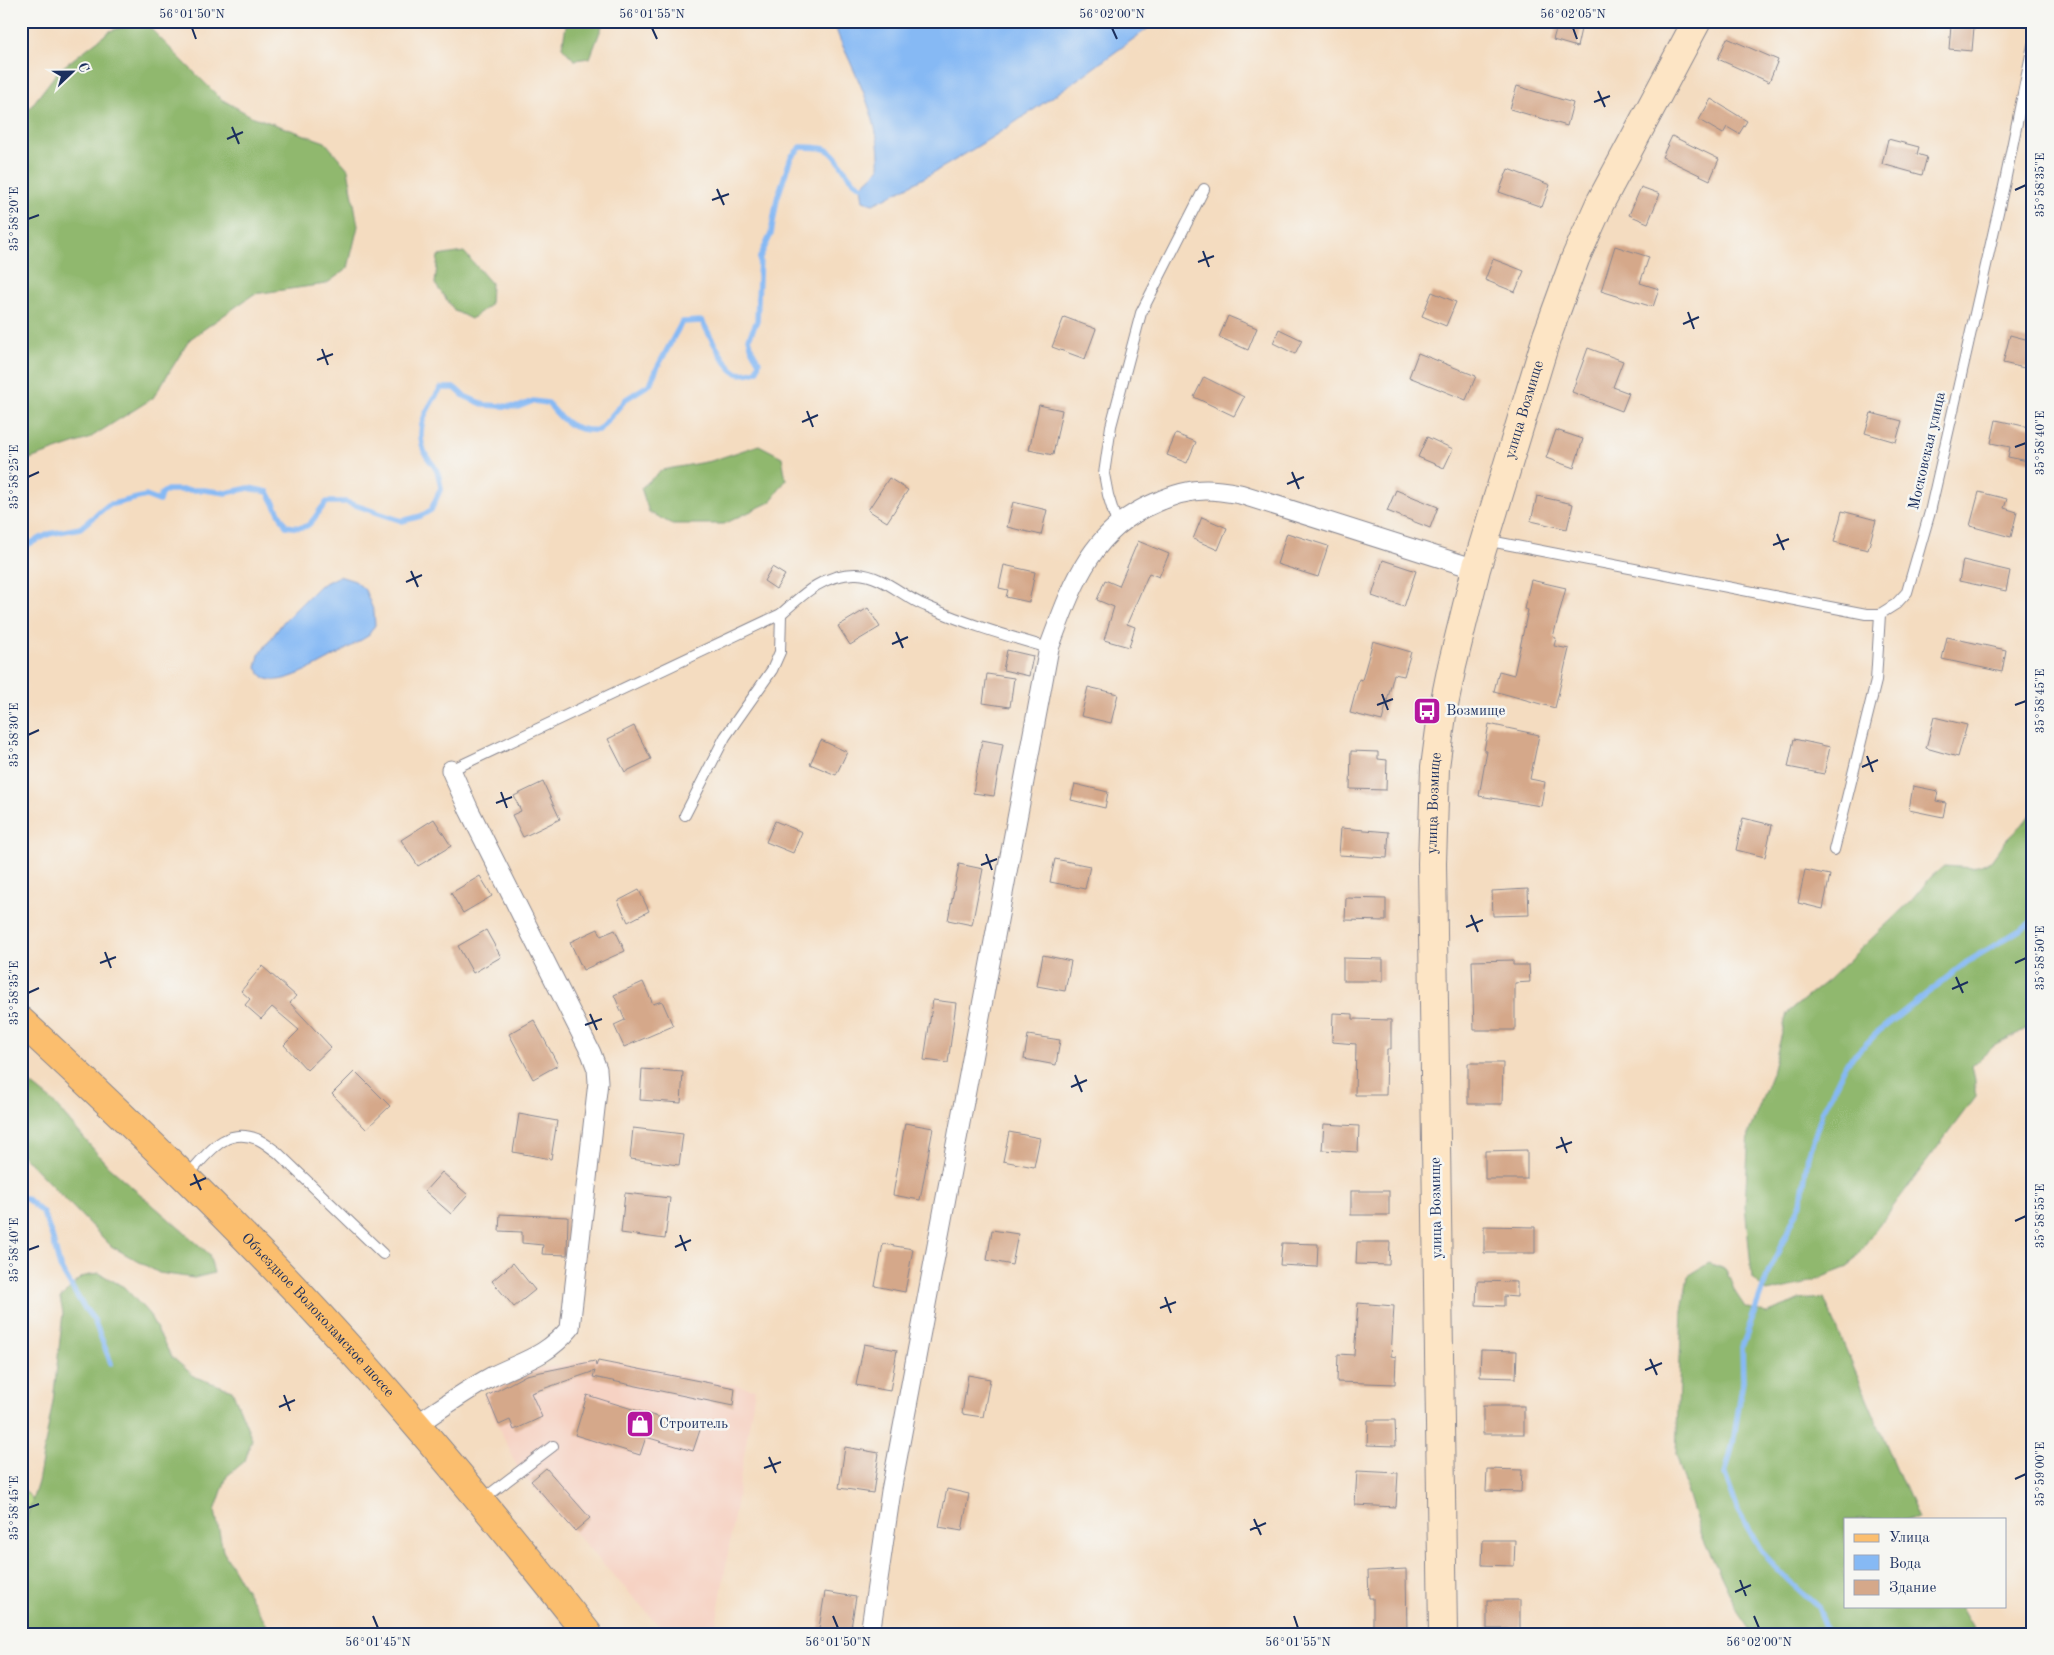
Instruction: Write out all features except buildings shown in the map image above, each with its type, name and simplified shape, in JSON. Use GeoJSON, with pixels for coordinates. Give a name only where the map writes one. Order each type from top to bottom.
{"type":"FeatureCollection","features":[{"type":"Feature","properties":{"kind":"main road","name":"улица Возмище"},"geometry":{"type":"LineString","coordinates":[[1443,1634],[1432,853],[1435,767],[1442,715],[1484,540],[1547,336],[1575,259],[1612,179],[1697,21]]}},
{"type":"Feature","properties":{"kind":"main road","name":"Объездное Волоколамское шоссе"},"geometry":{"type":"LineString","coordinates":[[21,1021],[186,1177],[321,1317],[481,1501],[588,1634]]}},
{"type":"Feature","properties":{"kind":"street"},"geometry":{"type":"LineString","coordinates":[[870,1634],[893,1481],[1049,648],[1062,612],[1086,562],[1100,541],[1117,524],[1140,509],[1171,496],[1205,490],[1240,494],[1476,569]]}},
{"type":"Feature","properties":{"kind":"street"},"geometry":{"type":"LineString","coordinates":[[416,1425],[490,1378],[538,1356],[558,1342],[570,1328],[598,1082],[597,1069],[592,1053],[469,810],[451,770]]}},
{"type":"Feature","properties":{"kind":"lane","name":"Московская улица"},"geometry":{"type":"LineString","coordinates":[[1880,614],[1896,604],[1907,592],[1930,512],[2004,186],[2033,44]]}},
{"type":"Feature","properties":{"kind":"lane"},"geometry":{"type":"LineString","coordinates":[[1117,524],[1104,474],[1111,426],[1141,312],[1204,190]]}},
{"type":"Feature","properties":{"kind":"lane"},"geometry":{"type":"LineString","coordinates":[[1484,540],[1866,614],[1880,614],[1876,681],[1834,850]]}},
{"type":"Feature","properties":{"kind":"lane"},"geometry":{"type":"LineString","coordinates":[[451,770],[781,614],[810,588],[830,579],[856,574],[874,577],[925,606],[981,628],[1049,648]]}},
{"type":"Feature","properties":{"kind":"lane"},"geometry":{"type":"LineString","coordinates":[[685,816],[725,737],[772,670],[780,652],[781,614]]}},
{"type":"Feature","properties":{"kind":"lane"},"geometry":{"type":"LineString","coordinates":[[186,1177],[223,1139],[237,1136],[257,1139],[277,1152],[382,1254]]}},
{"type":"Feature","properties":{"kind":"lane"},"geometry":{"type":"LineString","coordinates":[[481,1501],[553,1446]]}},
{"type":"Feature","properties":{"kind":"shaded area"},"geometry":{"type":"Polygon","coordinates":[[[596,1358],[755,1389],[716,1625],[661,1628],[519,1471],[484,1395],[528,1371],[596,1358]]]}},
{"type":"Feature","properties":{"kind":"green space"},"geometry":{"type":"Polygon","coordinates":[[[143,21],[221,99],[251,116],[325,142],[348,169],[358,226],[348,268],[326,284],[254,294],[190,339],[153,398],[88,439],[21,462],[22,118],[59,70],[110,31],[143,21]]]}},
{"type":"Feature","properties":{"kind":"green space"},"geometry":{"type":"Polygon","coordinates":[[[567,21],[604,21],[590,58],[574,60],[562,47],[567,21]]]}},
{"type":"Feature","properties":{"kind":"green space"},"geometry":{"type":"Polygon","coordinates":[[[464,252],[491,283],[490,305],[471,319],[455,311],[435,284],[438,256],[464,252]]]}},
{"type":"Feature","properties":{"kind":"green space"},"geometry":{"type":"Polygon","coordinates":[[[759,445],[782,457],[786,480],[770,502],[724,524],[672,524],[649,512],[641,488],[662,470],[711,461],[759,445]]]}},
{"type":"Feature","properties":{"kind":"green space"},"geometry":{"type":"Polygon","coordinates":[[[2033,811],[2033,1025],[1994,1046],[1972,1066],[1975,1080],[1975,1097],[1848,1267],[1804,1284],[1767,1292],[1752,1278],[1745,1205],[1749,1132],[1772,1073],[1787,1013],[1828,980],[1912,900],[1931,877],[1944,866],[1973,868],[1991,861],[2007,839],[2033,811]]]}},
{"type":"Feature","properties":{"kind":"green space"},"geometry":{"type":"Polygon","coordinates":[[[21,1076],[52,1101],[108,1166],[209,1254],[214,1273],[194,1278],[159,1273],[111,1246],[21,1154],[21,1076]]]}},
{"type":"Feature","properties":{"kind":"green space"},"geometry":{"type":"Polygon","coordinates":[[[1709,1263],[1726,1270],[1735,1292],[1745,1307],[1766,1313],[1799,1300],[1824,1298],[1918,1518],[1844,1518],[1844,1608],[1961,1608],[1976,1634],[1752,1634],[1741,1618],[1700,1532],[1676,1454],[1682,1311],[1688,1276],[1709,1263]]]}},
{"type":"Feature","properties":{"kind":"green space"},"geometry":{"type":"Polygon","coordinates":[[[99,1273],[124,1287],[149,1314],[171,1356],[195,1377],[232,1390],[252,1439],[245,1461],[227,1476],[215,1511],[223,1551],[272,1634],[21,1634],[21,1536],[38,1482],[53,1401],[63,1313],[60,1298],[81,1277],[99,1273]]]}},
{"type":"Feature","properties":{"kind":"green space"},"geometry":{"type":"Polygon","coordinates":[[[21,1486],[33,1500],[21,1536],[21,1486]]]}},
{"type":"Feature","properties":{"kind":"water"},"geometry":{"type":"Polygon","coordinates":[[[839,21],[1158,21],[1020,119],[948,164],[873,204],[863,201],[861,186],[879,169],[878,143],[872,116],[863,91],[838,35],[835,24],[839,21]]]}},
{"type":"Feature","properties":{"kind":"water"},"geometry":{"type":"Polygon","coordinates":[[[339,576],[355,581],[365,590],[374,612],[375,625],[368,636],[318,665],[289,678],[276,680],[267,679],[261,675],[256,668],[259,655],[284,621],[319,586],[339,576]]]}},
{"type":"Feature","properties":{"kind":"waterway"},"geometry":{"type":"LineString","coordinates":[[21,551],[27,545],[49,534],[80,528],[108,505],[146,496],[159,501],[161,494],[167,490],[204,490],[226,493],[249,488],[268,492],[286,526],[295,527],[307,526],[311,523],[327,502],[346,502],[402,521],[421,516],[431,510],[441,488],[437,471],[425,453],[421,435],[427,411],[441,388],[455,388],[464,396],[485,405],[518,407],[533,401],[548,403],[559,416],[570,424],[583,429],[599,430],[626,399],[650,384],[682,322],[702,321],[722,358],[732,370],[745,374],[757,371],[759,362],[752,350],[749,338],[757,321],[760,257],[771,234],[777,199],[791,157],[801,147],[825,149],[835,156],[850,178],[861,186]]}},
{"type":"Feature","properties":{"kind":"waterway"},"geometry":{"type":"LineString","coordinates":[[1829,1634],[1818,1607],[1788,1580],[1761,1551],[1738,1511],[1725,1475],[1733,1443],[1743,1381],[1742,1347],[1769,1271],[1801,1203],[1808,1156],[1823,1111],[1846,1064],[1879,1031],[1967,962],[2033,922]]}},
{"type":"Feature","properties":{"kind":"waterway"},"geometry":{"type":"LineString","coordinates":[[21,1197],[27,1199],[43,1213],[52,1236],[60,1267],[83,1306],[94,1320],[111,1363]]}},
{"type":"Feature","properties":{"kind":"place","name":"Возмище"},"geometry":{"type":"Point","coordinates":[1427,711]}},
{"type":"Feature","properties":{"kind":"place","name":"Строитель"},"geometry":{"type":"Point","coordinates":[640,1424]}}]}
